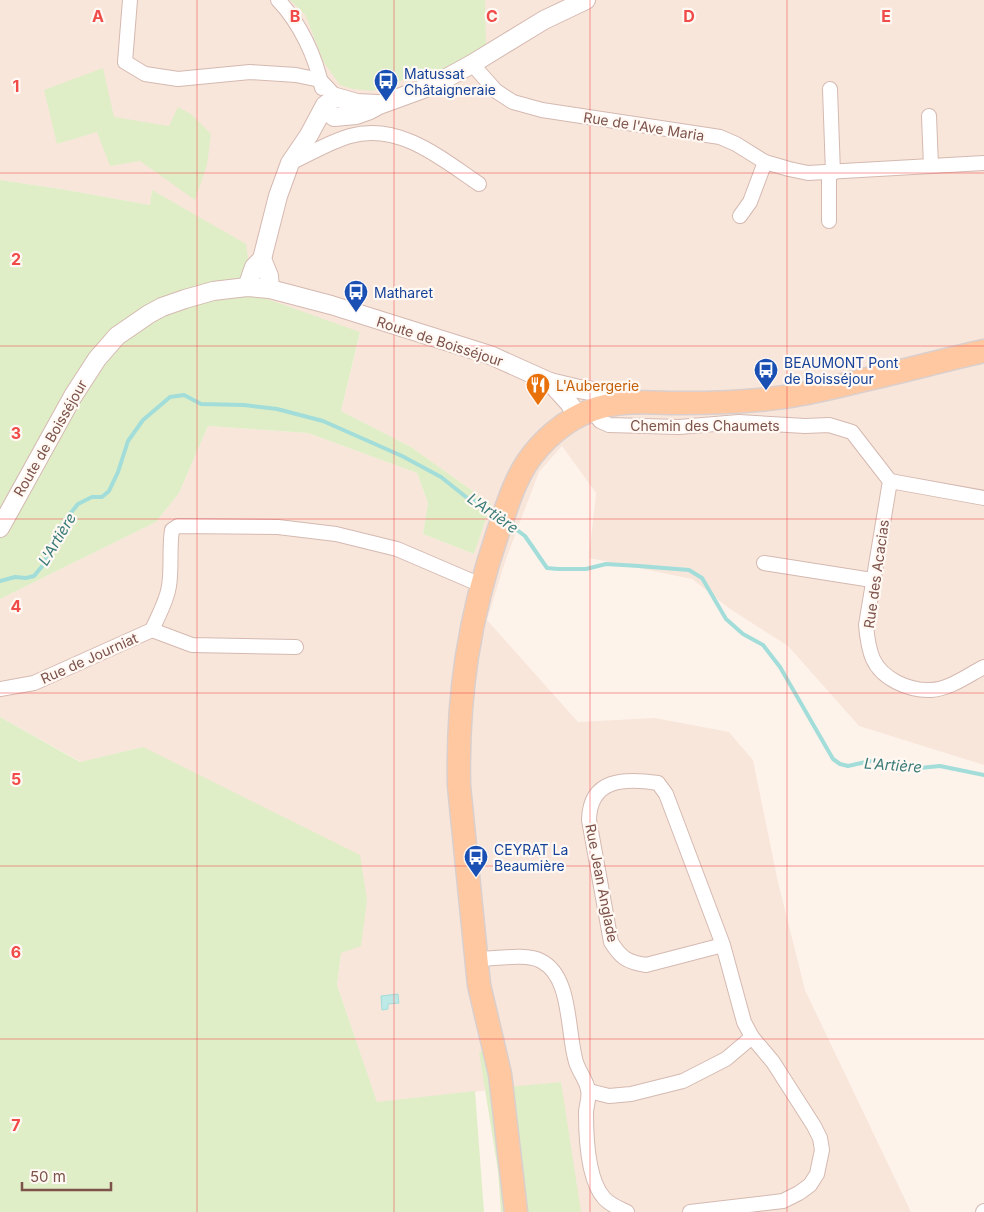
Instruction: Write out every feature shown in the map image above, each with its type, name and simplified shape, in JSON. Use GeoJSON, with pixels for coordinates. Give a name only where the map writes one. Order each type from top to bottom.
{"type":"FeatureCollection","features":[{"type":"Feature","properties":{"kind":"main road"},"geometry":{"type":"LineString","coordinates":[[516,1212],[500,1074],[480,985],[459,770],[461,708],[471,625],[481,585],[517,480],[540,446],[579,417],[625,403],[723,402],[784,397],[814,392],[984,351]]}},
{"type":"Feature","properties":{"kind":"street"},"geometry":{"type":"LineString","coordinates":[[130,0],[125,62],[145,74],[178,80],[250,72],[296,75],[320,80]]}},
{"type":"Feature","properties":{"kind":"street"},"geometry":{"type":"LineString","coordinates":[[278,0],[297,23],[306,41],[320,80],[333,103],[334,117],[340,118]]}},
{"type":"Feature","properties":{"kind":"street"},"geometry":{"type":"LineString","coordinates":[[309,134],[328,126],[340,118],[370,110],[379,104],[434,85],[544,20],[586,0]]}},
{"type":"Feature","properties":{"kind":"street","name":"Rue de l'Ave Maria"},"geometry":{"type":"LineString","coordinates":[[472,64],[496,91],[513,102],[542,110],[720,137],[736,144],[765,162],[789,170],[808,173],[831,173],[984,163]]}},
{"type":"Feature","properties":{"kind":"street"},"geometry":{"type":"LineString","coordinates":[[830,89],[830,221]]}},
{"type":"Feature","properties":{"kind":"street"},"geometry":{"type":"LineString","coordinates":[[247,287],[254,267],[262,259],[278,196],[290,162],[318,117],[333,103],[379,104]]}},
{"type":"Feature","properties":{"kind":"street"},"geometry":{"type":"LineString","coordinates":[[928,116],[931,166]]}},
{"type":"Feature","properties":{"kind":"street"},"geometry":{"type":"LineString","coordinates":[[290,162],[339,139],[353,135],[381,134],[419,144],[480,184]]}},
{"type":"Feature","properties":{"kind":"street"},"geometry":{"type":"LineString","coordinates":[[740,216],[750,202],[765,162]]}},
{"type":"Feature","properties":{"kind":"street"},"geometry":{"type":"LineString","coordinates":[[262,259],[269,276],[270,289]]}},
{"type":"Feature","properties":{"kind":"street","name":"Route de Boisséjour"},"geometry":{"type":"LineString","coordinates":[[0,528],[72,396],[97,358],[117,336],[149,314],[185,298],[214,291],[247,287],[270,289],[490,355],[556,389],[579,389],[612,394],[625,403]]}},
{"type":"Feature","properties":{"kind":"street"},"geometry":{"type":"LineString","coordinates":[[556,389],[560,412],[579,417],[579,389]]}},
{"type":"Feature","properties":{"kind":"street","name":"Chemin des Chaumets"},"geometry":{"type":"LineString","coordinates":[[579,417],[610,425],[679,427],[738,422],[805,426],[829,425],[852,432],[890,482]]}},
{"type":"Feature","properties":{"kind":"street"},"geometry":{"type":"LineString","coordinates":[[890,482],[984,498]]}},
{"type":"Feature","properties":{"kind":"street","name":"Rue des Acacias"},"geometry":{"type":"LineString","coordinates":[[890,482],[872,580],[866,625],[867,642],[873,660],[885,675],[899,683],[931,690],[948,686],[984,667]]}},
{"type":"Feature","properties":{"kind":"street"},"geometry":{"type":"LineString","coordinates":[[152,630],[169,588],[170,538],[172,530],[178,526],[278,527],[336,534],[396,549],[481,585]]}},
{"type":"Feature","properties":{"kind":"street"},"geometry":{"type":"LineString","coordinates":[[764,563],[872,580]]}},
{"type":"Feature","properties":{"kind":"street","name":"Rue de Journiat"},"geometry":{"type":"LineString","coordinates":[[0,689],[34,683],[152,630],[192,644],[296,647]]}},
{"type":"Feature","properties":{"kind":"street","name":"Rue Jean Anglade"},"geometry":{"type":"LineString","coordinates":[[690,1212],[783,1201],[800,1193],[810,1185],[817,1174],[822,1150],[817,1132],[773,1062],[752,1037],[744,1022],[723,945],[666,794],[658,783],[641,780],[614,783],[603,787],[594,794],[589,806],[589,820],[611,942],[618,953],[633,963],[646,965],[723,945]]}},
{"type":"Feature","properties":{"kind":"street"},"geometry":{"type":"LineString","coordinates":[[477,959],[532,957],[548,965],[557,975],[564,993],[576,1062],[589,1091],[586,1111],[587,1131],[590,1162],[595,1182],[604,1198],[614,1206],[627,1212]]}},
{"type":"Feature","properties":{"kind":"street"},"geometry":{"type":"LineString","coordinates":[[589,1091],[609,1096],[631,1094],[683,1081],[726,1059],[752,1037]]}},
{"type":"Feature","properties":{"kind":"shaded area"},"geometry":{"type":"Polygon","coordinates":[[[0,0],[984,0],[984,765],[859,726],[788,646],[730,609],[692,579],[589,558],[596,493],[562,446],[539,472],[506,559],[487,620],[578,722],[655,718],[729,732],[753,760],[778,882],[805,990],[911,1212],[576,1212],[561,1082],[377,1103],[337,985],[341,953],[143,747],[81,762],[0,717],[0,599],[156,522],[179,493],[208,426],[308,433],[417,473],[428,503],[423,534],[474,554],[491,504],[411,447],[341,411],[360,333],[253,294],[152,190],[150,205],[0,180],[0,0]]]}},
{"type":"Feature","properties":{"kind":"green space"},"geometry":{"type":"Polygon","coordinates":[[[290,0],[485,0],[486,45],[434,75],[431,70],[373,91],[353,89],[340,85],[323,61],[306,16],[290,0]]]}},
{"type":"Feature","properties":{"kind":"green space"},"geometry":{"type":"Polygon","coordinates":[[[103,68],[114,117],[169,126],[178,107],[191,114],[211,134],[207,165],[195,200],[140,161],[110,166],[97,132],[57,144],[44,90],[103,68]]]}},
{"type":"Feature","properties":{"kind":"green space"},"geometry":{"type":"Polygon","coordinates":[[[0,180],[150,205],[152,190],[246,244],[253,294],[360,332],[341,411],[411,447],[491,504],[474,554],[423,534],[428,503],[417,473],[308,433],[208,426],[179,493],[156,522],[0,599],[0,180]]]}},
{"type":"Feature","properties":{"kind":"green space"},"geometry":{"type":"Polygon","coordinates":[[[0,717],[80,762],[143,747],[360,855],[367,900],[361,946],[341,953],[337,985],[377,1102],[475,1091],[484,1212],[0,1212],[0,717]]]}},
{"type":"Feature","properties":{"kind":"green space"},"geometry":{"type":"Polygon","coordinates":[[[487,1051],[508,1212],[501,1212],[498,1171],[479,1052],[487,1051]]]}},
{"type":"Feature","properties":{"kind":"green space"},"geometry":{"type":"Polygon","coordinates":[[[561,1082],[581,1212],[522,1212],[508,1087],[561,1082]]]}},
{"type":"Feature","properties":{"kind":"water"},"geometry":{"type":"Polygon","coordinates":[[[398,994],[399,1003],[388,1004],[388,1009],[382,1010],[381,996],[398,994]]]}},
{"type":"Feature","properties":{"kind":"waterway","name":"L'Artière"},"geometry":{"type":"LineString","coordinates":[[0,581],[15,577],[26,578],[34,576],[44,564],[51,544],[65,520],[78,504],[92,497],[102,497],[109,491],[118,472],[128,441],[143,420],[170,397],[184,395],[201,404],[244,405],[277,409],[323,421],[402,456],[441,477],[466,497],[481,503],[496,513]]}},
{"type":"Feature","properties":{"kind":"waterway","name":"L'Artière"},"geometry":{"type":"LineString","coordinates":[[509,524],[525,536],[547,568],[586,569],[606,564],[639,566],[689,570],[702,578],[726,619],[743,634],[763,645],[780,667],[833,759],[840,764],[848,766],[870,761],[909,769],[940,766],[984,775]]}},
{"type":"Feature","properties":{"kind":"place","name":"Matussat Châtaigneraie"},"geometry":{"type":"Point","coordinates":[386,102]}},
{"type":"Feature","properties":{"kind":"place","name":"Matharet"},"geometry":{"type":"Point","coordinates":[356,313]}},
{"type":"Feature","properties":{"kind":"place","name":"BEAUMONT Pont de Boisséjour"},"geometry":{"type":"Point","coordinates":[766,391]}},
{"type":"Feature","properties":{"kind":"place","name":"L'Aubergerie"},"geometry":{"type":"Point","coordinates":[538,406]}},
{"type":"Feature","properties":{"kind":"place","name":"CEYRAT La Beaumière"},"geometry":{"type":"Point","coordinates":[476,878]}}]}
